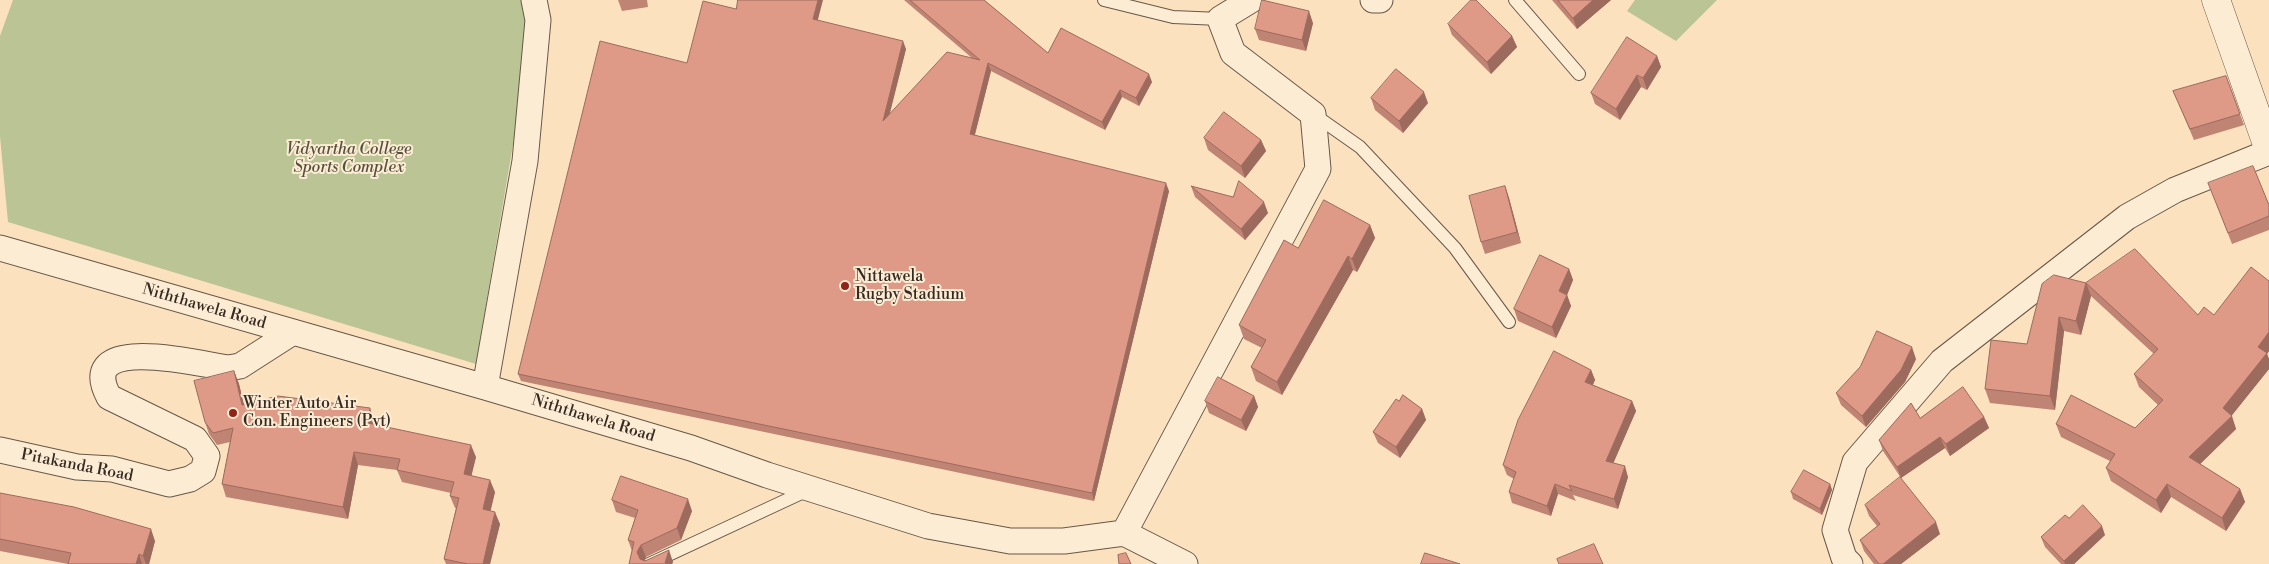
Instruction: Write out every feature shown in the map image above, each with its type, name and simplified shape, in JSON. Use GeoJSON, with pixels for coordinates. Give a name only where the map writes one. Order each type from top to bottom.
{"type":"FeatureCollection","features":[{"type":"Feature","properties":{"kind":"street"},"geometry":{"type":"LineString","coordinates":[[485,387],[525,161],[538,20],[534,0]]}},
{"type":"Feature","properties":{"kind":"street"},"geometry":{"type":"LineString","coordinates":[[1185,564],[1124,533],[1318,170],[1313,114],[1233,53],[1220,19],[1251,0]]}},
{"type":"Feature","properties":{"kind":"street"},"geometry":{"type":"LineString","coordinates":[[1373,0],[1380,0]]}},
{"type":"Feature","properties":{"kind":"street"},"geometry":{"type":"LineString","coordinates":[[1850,564],[1844,558],[1835,530],[1855,462],[1942,361],[2127,217],[2175,190],[2269,151],[2216,0]]}},
{"type":"Feature","properties":{"kind":"street","name":"Niththawela Road"},"geometry":{"type":"LineString","coordinates":[[0,248],[691,448],[810,489],[928,526],[1010,540],[1064,541],[1124,533]]}},
{"type":"Feature","properties":{"kind":"street","name":"Pitakanda Road"},"geometry":{"type":"LineString","coordinates":[[0,450],[77,467],[112,469],[169,484],[190,479],[204,471],[207,456],[195,439],[108,396],[102,384],[102,374],[106,365],[113,360],[130,356],[228,368],[240,366],[293,332]]}},
{"type":"Feature","properties":{"kind":"lane"},"geometry":{"type":"LineString","coordinates":[[1104,0],[1173,17],[1220,19]]}},
{"type":"Feature","properties":{"kind":"lane"},"geometry":{"type":"LineString","coordinates":[[1515,0],[1578,74]]}},
{"type":"Feature","properties":{"kind":"lane"},"geometry":{"type":"LineString","coordinates":[[1313,114],[1360,146],[1455,248],[1508,322]]}},
{"type":"Feature","properties":{"kind":"lane"},"geometry":{"type":"LineString","coordinates":[[650,564],[810,489]]}},
{"type":"Feature","properties":{"kind":"green space","name":"Vidyartha College Sports Complex"},"geometry":{"type":"Polygon","coordinates":[[[13,0],[527,0],[529,49],[476,364],[8,222],[0,136],[0,36],[13,0]]]}},
{"type":"Feature","properties":{"kind":"green space"},"geometry":{"type":"Polygon","coordinates":[[[1635,0],[1717,0],[1676,41],[1627,11],[1635,0]]]}},
{"type":"Feature","properties":{"kind":"building","name":"Nittawela Rugby Stadium"},"geometry":{"type":"Polygon","coordinates":[[[738,0],[818,0],[813,19],[903,41],[883,121],[947,52],[980,60],[910,0],[984,0],[1048,53],[1061,28],[1149,74],[1136,98],[1120,90],[1102,122],[988,63],[970,134],[1166,183],[1092,493],[518,374],[600,41],[687,63],[703,1],[736,9],[738,0]]]}},
{"type":"Feature","properties":{"kind":"building"},"geometry":{"type":"Polygon","coordinates":[[[1262,0],[1309,11],[1302,40],[1255,29],[1262,0]]]}},
{"type":"Feature","properties":{"kind":"building"},"geometry":{"type":"Polygon","coordinates":[[[1471,0],[1476,0],[1512,36],[1487,62],[1448,24],[1471,0]]]}},
{"type":"Feature","properties":{"kind":"building"},"geometry":{"type":"Polygon","coordinates":[[[1558,0],[1593,0],[1573,18],[1558,0]]]}},
{"type":"Feature","properties":{"kind":"building"},"geometry":{"type":"Polygon","coordinates":[[[1627,37],[1657,56],[1643,78],[1637,75],[1616,109],[1591,93],[1627,37]]]}},
{"type":"Feature","properties":{"kind":"building"},"geometry":{"type":"Polygon","coordinates":[[[1396,69],[1424,92],[1399,121],[1371,98],[1396,69]]]}},
{"type":"Feature","properties":{"kind":"building"},"geometry":{"type":"Polygon","coordinates":[[[2226,76],[2240,114],[2190,129],[2173,91],[2226,76]]]}},
{"type":"Feature","properties":{"kind":"building"},"geometry":{"type":"Polygon","coordinates":[[[1224,112],[1261,140],[1241,166],[1204,138],[1224,112]]]}},
{"type":"Feature","properties":{"kind":"building"},"geometry":{"type":"Polygon","coordinates":[[[2253,166],[2269,205],[2269,216],[2228,233],[2208,183],[2253,166]]]}},
{"type":"Feature","properties":{"kind":"building"},"geometry":{"type":"Polygon","coordinates":[[[1239,181],[1264,202],[1241,229],[1191,186],[1233,197],[1239,181]]]}},
{"type":"Feature","properties":{"kind":"building"},"geometry":{"type":"Polygon","coordinates":[[[1505,186],[1517,232],[1481,242],[1469,196],[1505,186]]]}},
{"type":"Feature","properties":{"kind":"building"},"geometry":{"type":"Polygon","coordinates":[[[1324,200],[1370,225],[1352,259],[1348,256],[1277,382],[1251,367],[1266,340],[1239,325],[1284,240],[1298,248],[1324,200]]]}},
{"type":"Feature","properties":{"kind":"building"},"geometry":{"type":"Polygon","coordinates":[[[2135,249],[2198,315],[2204,307],[2214,315],[2251,267],[2269,281],[2269,332],[2258,347],[2267,353],[2223,408],[2232,416],[2189,457],[2240,489],[2222,518],[2167,484],[2156,500],[2106,468],[2115,454],[2056,424],[2071,395],[2135,428],[2163,400],[2134,374],[2158,349],[2086,283],[2135,249]]]}},
{"type":"Feature","properties":{"kind":"building"},"geometry":{"type":"Polygon","coordinates":[[[1540,255],[1569,269],[1559,291],[1567,295],[1552,327],[1514,309],[1540,255]]]}},
{"type":"Feature","properties":{"kind":"building"},"geometry":{"type":"Polygon","coordinates":[[[2054,275],[2086,283],[2076,321],[2059,317],[2050,396],[1985,389],[1991,340],[2027,344],[2042,284],[2054,275]]]}},
{"type":"Feature","properties":{"kind":"building"},"geometry":{"type":"Polygon","coordinates":[[[1877,331],[1912,347],[1901,370],[1862,416],[1836,393],[1860,367],[1877,331]]]}},
{"type":"Feature","properties":{"kind":"building"},"geometry":{"type":"Polygon","coordinates":[[[1554,351],[1591,370],[1585,382],[1632,401],[1606,461],[1625,466],[1614,499],[1569,485],[1572,491],[1555,484],[1547,506],[1509,492],[1516,472],[1503,465],[1518,420],[1554,351]]]}},
{"type":"Feature","properties":{"kind":"building"},"geometry":{"type":"Polygon","coordinates":[[[234,371],[242,405],[278,396],[370,408],[368,423],[471,445],[464,474],[490,480],[483,509],[495,512],[483,564],[468,564],[444,559],[459,498],[450,496],[454,482],[397,470],[400,459],[354,452],[343,507],[222,484],[233,428],[213,433],[205,422],[194,381],[234,371]]]}},
{"type":"Feature","properties":{"kind":"building"},"geometry":{"type":"Polygon","coordinates":[[[1218,377],[1254,396],[1241,420],[1205,401],[1218,377]]]}},
{"type":"Feature","properties":{"kind":"building"},"geometry":{"type":"Polygon","coordinates":[[[1963,387],[1984,417],[1946,444],[1940,437],[1897,467],[1879,440],[1911,403],[1920,418],[1963,387]]]}},
{"type":"Feature","properties":{"kind":"building"},"geometry":{"type":"Polygon","coordinates":[[[1403,395],[1422,409],[1396,447],[1373,432],[1396,399],[1399,401],[1403,395]]]}},
{"type":"Feature","properties":{"kind":"building"},"geometry":{"type":"Polygon","coordinates":[[[1804,470],[1830,484],[1820,509],[1791,492],[1804,470]]]}},
{"type":"Feature","properties":{"kind":"building"},"geometry":{"type":"Polygon","coordinates":[[[621,476],[688,499],[677,528],[641,545],[637,552],[640,559],[645,561],[669,550],[665,563],[670,564],[629,564],[634,542],[628,540],[638,510],[612,500],[621,476]]]}},
{"type":"Feature","properties":{"kind":"building"},"geometry":{"type":"Polygon","coordinates":[[[1900,477],[1936,522],[1883,564],[1879,564],[1860,540],[1880,524],[1865,505],[1900,477]]]}},
{"type":"Feature","properties":{"kind":"building"},"geometry":{"type":"Polygon","coordinates":[[[0,493],[74,507],[151,529],[143,556],[139,554],[136,564],[68,564],[71,553],[0,539],[0,493]]]}},
{"type":"Feature","properties":{"kind":"building"},"geometry":{"type":"Polygon","coordinates":[[[2083,505],[2102,526],[2064,561],[2041,537],[2065,515],[2069,518],[2083,505]]]}},
{"type":"Feature","properties":{"kind":"building"},"geometry":{"type":"Polygon","coordinates":[[[1594,544],[1603,564],[1559,564],[1557,559],[1594,544]]]}},
{"type":"Feature","properties":{"kind":"building"},"geometry":{"type":"Polygon","coordinates":[[[1126,553],[1131,564],[1119,564],[1118,555],[1126,553]]]}},
{"type":"Feature","properties":{"kind":"building"},"geometry":{"type":"Polygon","coordinates":[[[1425,553],[1460,564],[1421,564],[1425,553]]]}},
{"type":"Feature","properties":{"kind":"place","name":"Nittawela Rugby Stadium"},"geometry":{"type":"Point","coordinates":[845,286]}},
{"type":"Feature","properties":{"kind":"place","name":"Winter Auto Air Con. Engineers (Pvt)"},"geometry":{"type":"Point","coordinates":[233,413]}}]}
